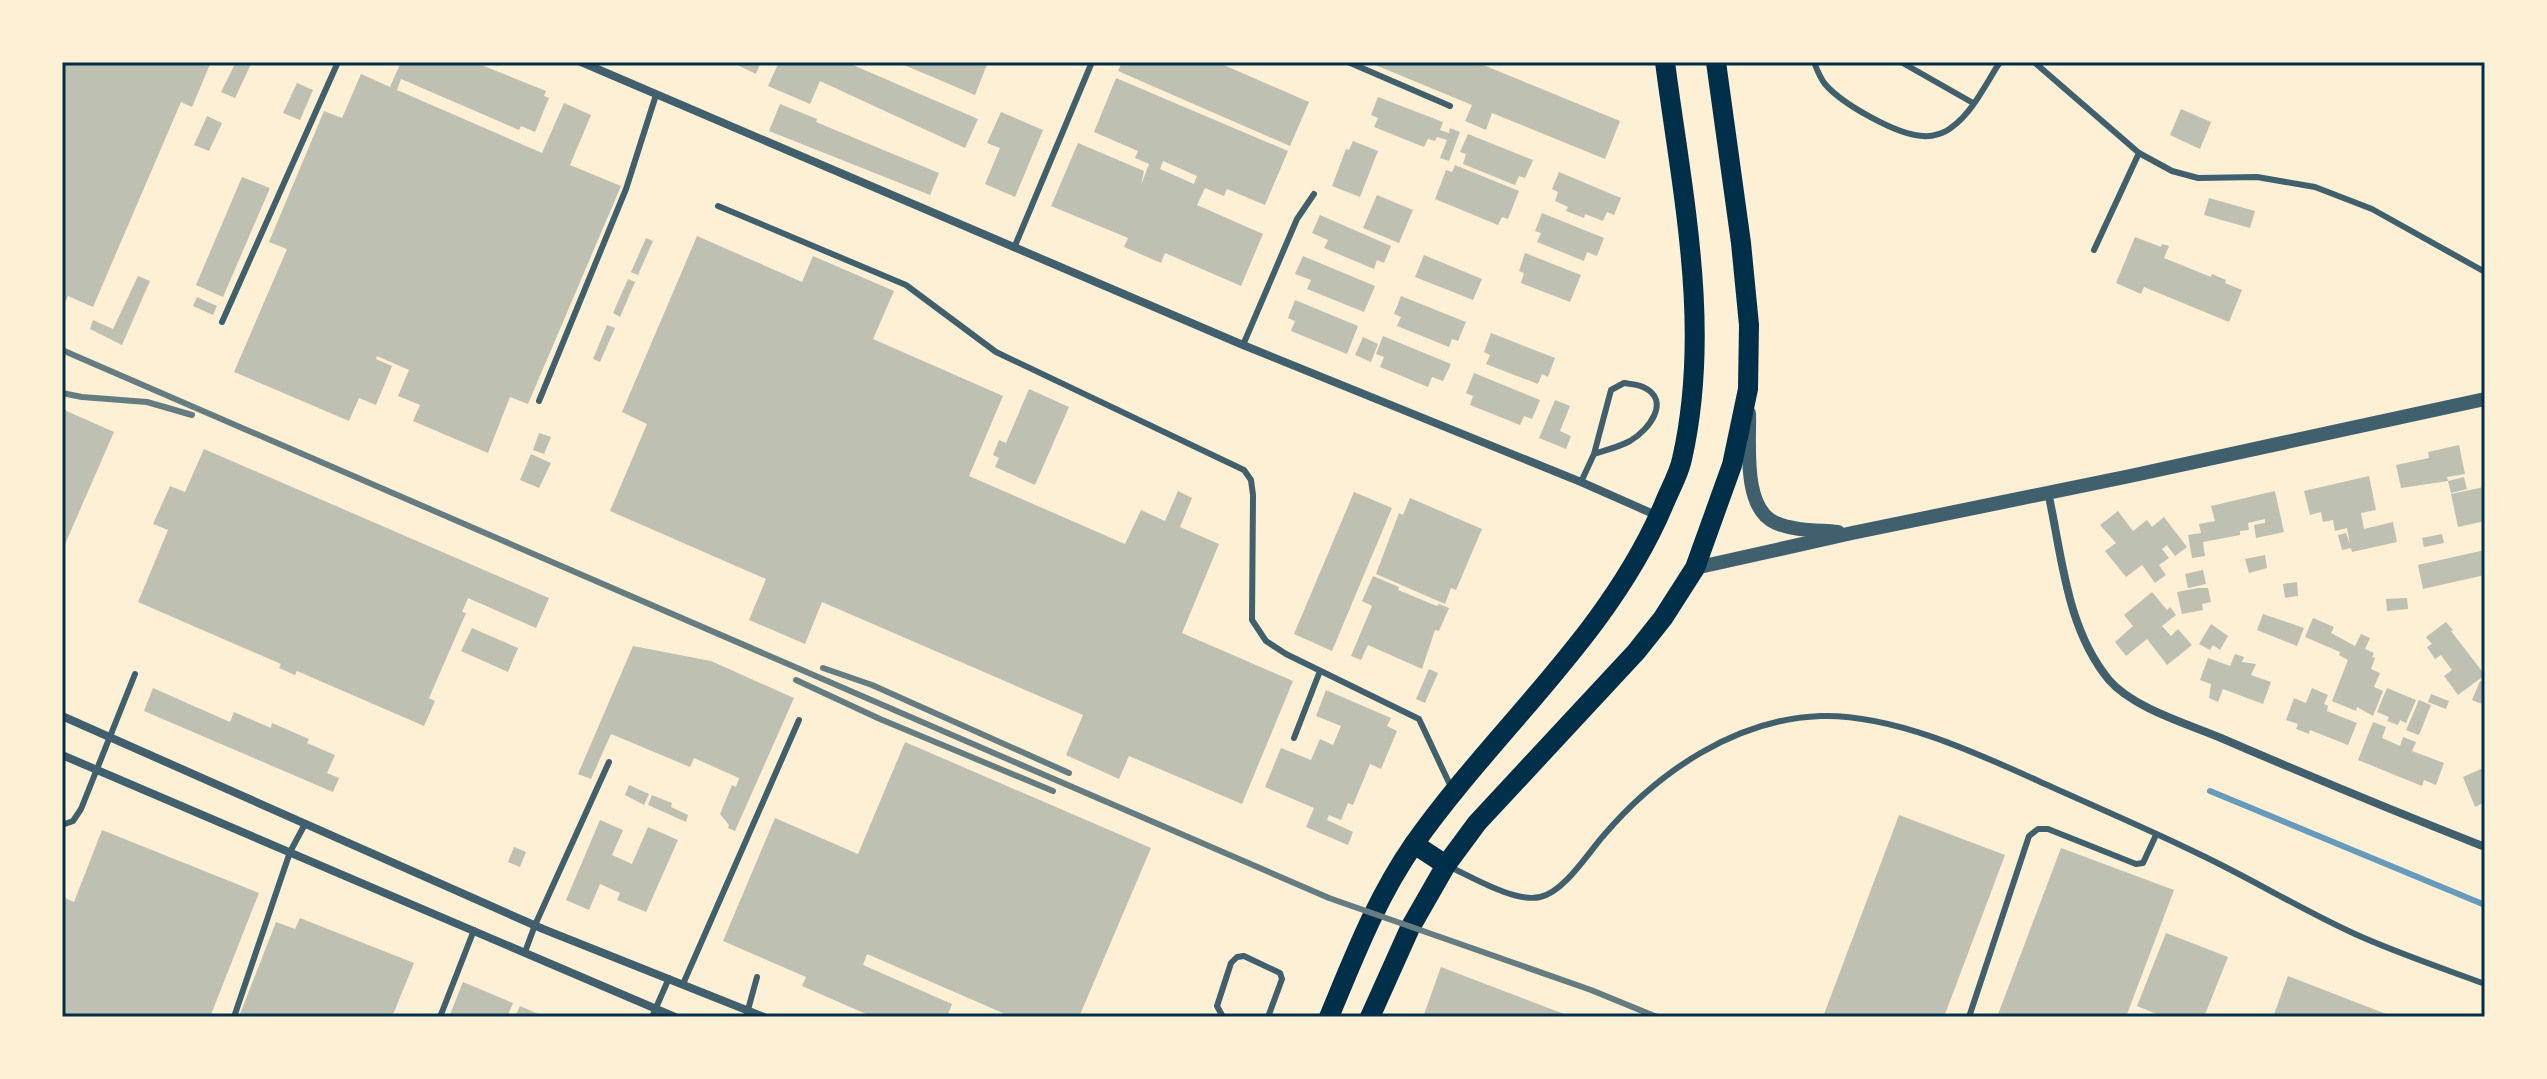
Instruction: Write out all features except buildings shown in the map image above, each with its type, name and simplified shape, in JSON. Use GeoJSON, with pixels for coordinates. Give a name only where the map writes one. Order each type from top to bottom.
{"type":"FeatureCollection","features":[{"type":"Feature","properties":{"kind":"highway"},"geometry":{"type":"LineString","coordinates":[[1329,1017],[1376,907],[1414,844],[1609,603],[1636,564],[1681,461],[1690,403],[1696,316],[1665,62]]}},
{"type":"Feature","properties":{"kind":"highway"},"geometry":{"type":"LineString","coordinates":[[1370,1017],[1410,928],[1446,865],[1477,823],[1636,652],[1663,618],[1695,568],[1732,465],[1748,389],[1749,325],[1716,62]]}},
{"type":"Feature","properties":{"kind":"highway"},"geometry":{"type":"LineString","coordinates":[[1414,844],[1446,865]]}},
{"type":"Feature","properties":{"kind":"street"},"geometry":{"type":"LineString","coordinates":[[581,62],[1243,345],[1659,516]]}},
{"type":"Feature","properties":{"kind":"street"},"geometry":{"type":"LineString","coordinates":[[1748,389],[1751,487],[1762,514],[1789,527],[1852,533]]}},
{"type":"Feature","properties":{"kind":"street"},"geometry":{"type":"LineString","coordinates":[[1695,568],[2485,399]]}},
{"type":"Feature","properties":{"kind":"street"},"geometry":{"type":"LineString","coordinates":[[2048,492],[2072,614],[2110,681],[2143,705],[2350,794],[2485,847]]}},
{"type":"Feature","properties":{"kind":"street"},"geometry":{"type":"LineString","coordinates":[[62,716],[535,925],[669,978],[748,1014],[764,1017]]}},
{"type":"Feature","properties":{"kind":"street"},"geometry":{"type":"LineString","coordinates":[[62,755],[525,952],[654,1013],[675,1017]]}},
{"type":"Feature","properties":{"kind":"lane"},"geometry":{"type":"LineString","coordinates":[[222,322],[338,62]]}},
{"type":"Feature","properties":{"kind":"lane"},"geometry":{"type":"LineString","coordinates":[[1014,248],[1092,62]]}},
{"type":"Feature","properties":{"kind":"lane"},"geometry":{"type":"LineString","coordinates":[[1348,62],[1450,106]]}},
{"type":"Feature","properties":{"kind":"lane"},"geometry":{"type":"LineString","coordinates":[[1814,62],[1823,82],[1833,92],[1880,121],[1910,134],[1926,137],[1942,133],[1959,121],[2000,62]]}},
{"type":"Feature","properties":{"kind":"lane"},"geometry":{"type":"LineString","coordinates":[[1901,62],[1973,103]]}},
{"type":"Feature","properties":{"kind":"lane"},"geometry":{"type":"LineString","coordinates":[[2034,62],[2139,153],[2172,171],[2198,178],[2257,177],[2315,187],[2372,209],[2485,272]]}},
{"type":"Feature","properties":{"kind":"lane"},"geometry":{"type":"LineString","coordinates":[[539,401],[626,189],[656,95]]}},
{"type":"Feature","properties":{"kind":"lane"},"geometry":{"type":"LineString","coordinates":[[2094,250],[2139,153]]}},
{"type":"Feature","properties":{"kind":"lane"},"geometry":{"type":"LineString","coordinates":[[1243,345],[1297,219],[1314,194]]}},
{"type":"Feature","properties":{"kind":"lane"},"geometry":{"type":"LineString","coordinates":[[718,206],[906,285],[996,352],[1244,470],[1251,480],[1253,495],[1252,620],[1266,641],[1419,719],[1453,792]]}},
{"type":"Feature","properties":{"kind":"lane"},"geometry":{"type":"LineString","coordinates":[[1581,482],[1594,454],[1611,390],[1624,383],[1644,387],[1656,397],[1654,418],[1638,436],[1618,447],[1594,454]]}},
{"type":"Feature","properties":{"kind":"lane"},"geometry":{"type":"LineString","coordinates":[[1294,738],[1320,671]]}},
{"type":"Feature","properties":{"kind":"lane"},"geometry":{"type":"LineString","coordinates":[[62,825],[77,817],[135,674]]}},
{"type":"Feature","properties":{"kind":"lane"},"geometry":{"type":"LineString","coordinates":[[1446,865],[1497,889],[1526,898],[1540,897],[1561,885],[1607,831],[1668,772],[1711,747],[1769,724],[1821,716],[1874,721],[2000,763],[2198,853],[2355,934],[2485,984]]}},
{"type":"Feature","properties":{"kind":"lane"},"geometry":{"type":"LineString","coordinates":[[683,984],[799,720]]}},
{"type":"Feature","properties":{"kind":"lane"},"geometry":{"type":"LineString","coordinates":[[525,952],[609,762]]}},
{"type":"Feature","properties":{"kind":"lane"},"geometry":{"type":"LineString","coordinates":[[234,1017],[290,852],[305,824]]}},
{"type":"Feature","properties":{"kind":"lane"},"geometry":{"type":"LineString","coordinates":[[1969,1017],[2029,836],[2038,829],[2048,829],[2136,864],[2143,863],[2156,835]]}},
{"type":"Feature","properties":{"kind":"lane"},"geometry":{"type":"LineString","coordinates":[[440,1017],[474,930]]}},
{"type":"Feature","properties":{"kind":"lane"},"geometry":{"type":"LineString","coordinates":[[1223,1017],[1217,1006],[1231,963],[1237,957],[1244,956],[1280,973],[1282,979],[1268,1017]]}},
{"type":"Feature","properties":{"kind":"lane"},"geometry":{"type":"LineString","coordinates":[[748,1014],[757,977]]}},
{"type":"Feature","properties":{"kind":"lane"},"geometry":{"type":"LineString","coordinates":[[654,1013],[669,978]]}},
{"type":"Feature","properties":{"kind":"waterway"},"geometry":{"type":"LineString","coordinates":[[2210,791],[2485,905]]}},
{"type":"Feature","properties":{"kind":"railway"},"geometry":{"type":"LineString","coordinates":[[62,350],[1329,898],[1591,990],[1657,1017]]}},
{"type":"Feature","properties":{"kind":"railway"},"geometry":{"type":"LineString","coordinates":[[62,393],[147,402],[192,415]]}},
{"type":"Feature","properties":{"kind":"railway"},"geometry":{"type":"LineString","coordinates":[[823,668],[872,685],[1069,773]]}},
{"type":"Feature","properties":{"kind":"railway"},"geometry":{"type":"LineString","coordinates":[[796,680],[880,719],[1053,791]]}}]}
